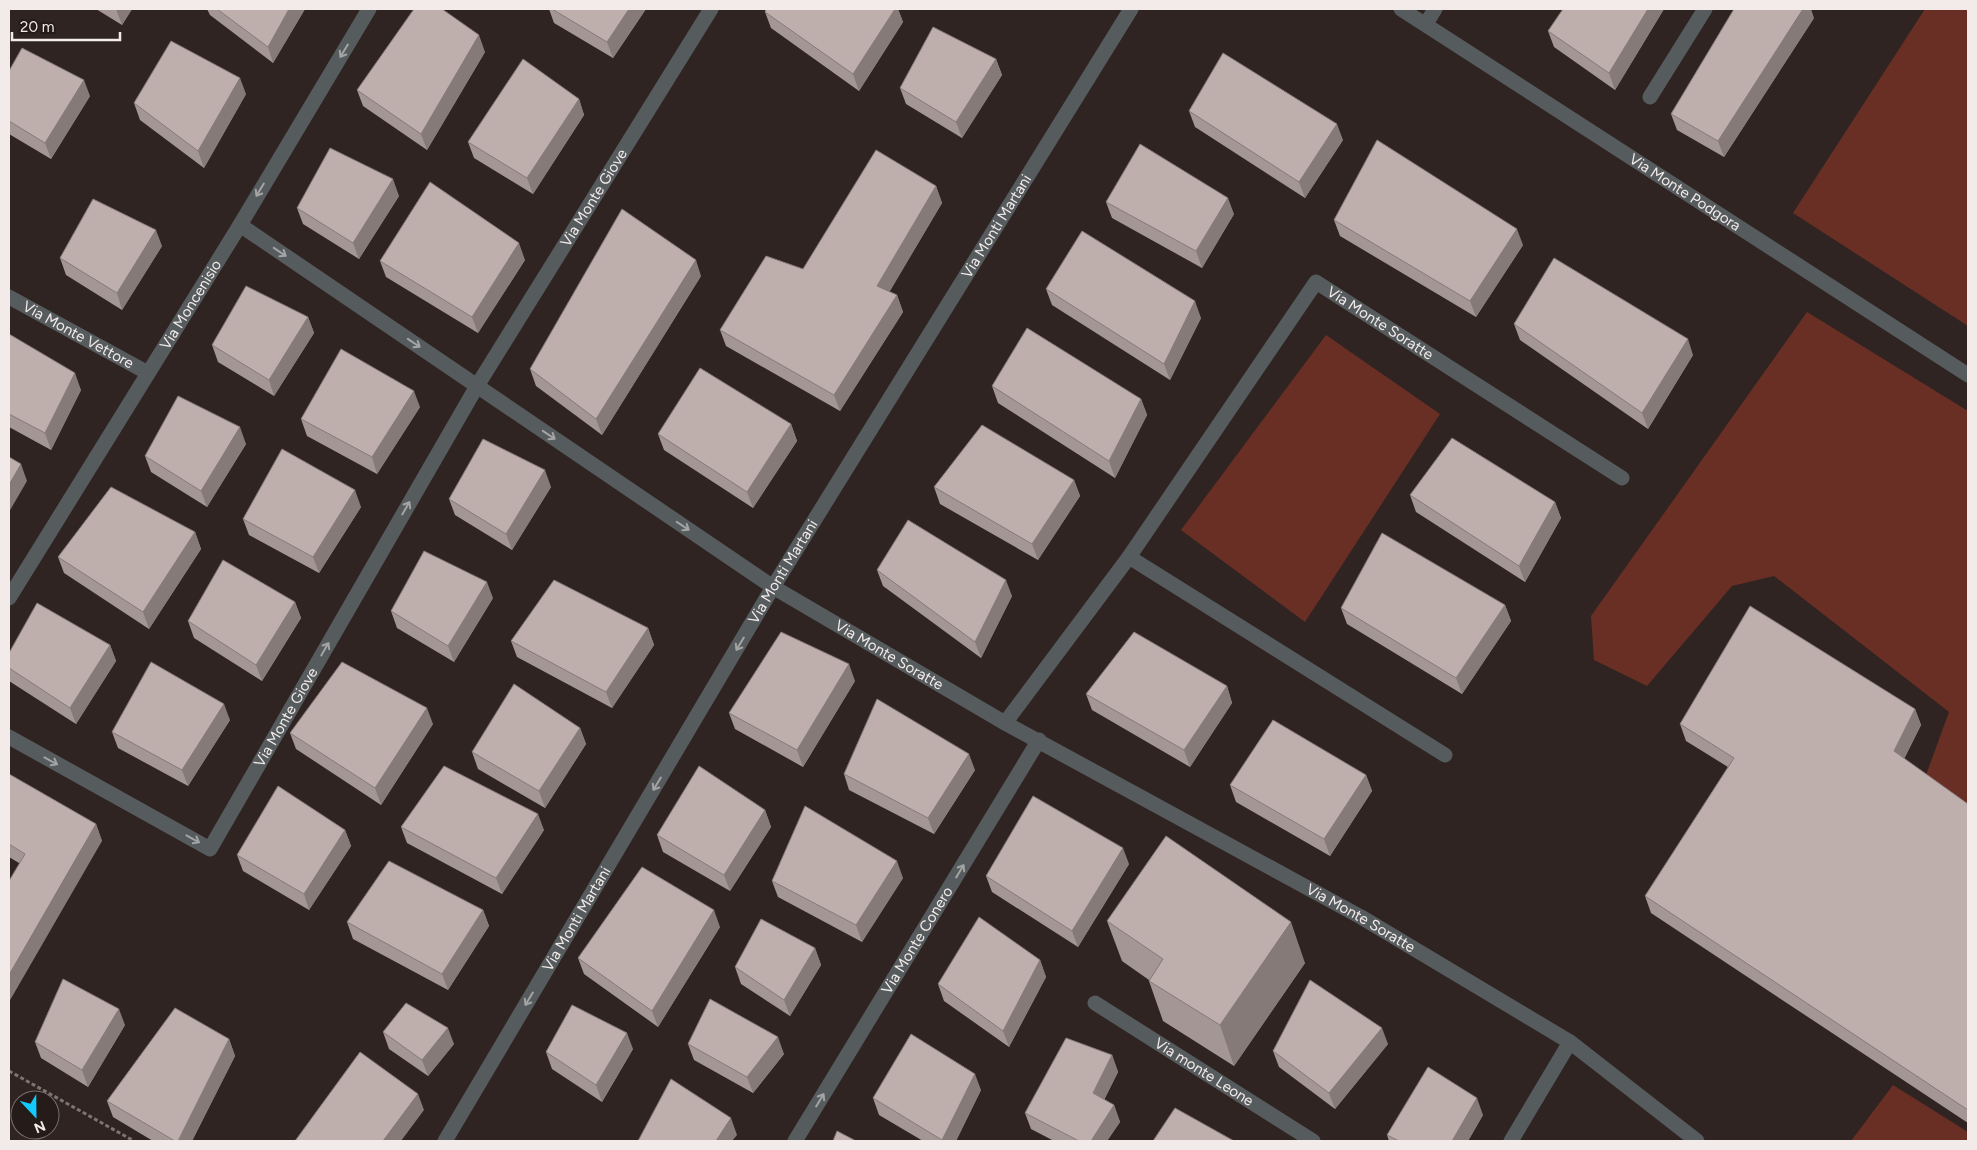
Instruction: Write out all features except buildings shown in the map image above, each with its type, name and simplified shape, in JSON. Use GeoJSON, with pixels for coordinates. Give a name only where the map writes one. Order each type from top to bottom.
{"type":"FeatureCollection","features":[{"type":"Feature","properties":{"kind":"street","name":"Via Moncenisio"},"geometry":{"type":"LineString","coordinates":[[9,598],[240,225],[369,9]]}},
{"type":"Feature","properties":{"kind":"street","name":"Via Monte Giove"},"geometry":{"type":"LineString","coordinates":[[9,737],[210,849],[477,386],[711,9]]}},
{"type":"Feature","properties":{"kind":"street","name":"Via Monti Martani"},"geometry":{"type":"LineString","coordinates":[[445,1141],[773,588],[1131,9]]}},
{"type":"Feature","properties":{"kind":"street","name":"Via Monte Podgora"},"geometry":{"type":"LineString","coordinates":[[1401,9],[1968,375]]}},
{"type":"Feature","properties":{"kind":"street"},"geometry":{"type":"LineString","coordinates":[[1426,24],[1435,9]]}},
{"type":"Feature","properties":{"kind":"street"},"geometry":{"type":"LineString","coordinates":[[1650,97],[1705,9]]}},
{"type":"Feature","properties":{"kind":"street"},"geometry":{"type":"LineString","coordinates":[[240,225],[773,588]]}},
{"type":"Feature","properties":{"kind":"street","name":"Via Monte Soratte"},"geometry":{"type":"LineString","coordinates":[[1005,722],[1129,557],[1316,282],[1622,478]]}},
{"type":"Feature","properties":{"kind":"street","name":"Via Monte Vettore"},"geometry":{"type":"LineString","coordinates":[[9,297],[148,373]]}},
{"type":"Feature","properties":{"kind":"street"},"geometry":{"type":"LineString","coordinates":[[1129,557],[1445,755]]}},
{"type":"Feature","properties":{"kind":"street","name":"Via Monte Soratte"},"geometry":{"type":"LineString","coordinates":[[773,588],[1005,722],[1362,917],[1570,1042],[1697,1141]]}},
{"type":"Feature","properties":{"kind":"street","name":"Via Monte Conero"},"geometry":{"type":"LineString","coordinates":[[795,1141],[1039,740]]}},
{"type":"Feature","properties":{"kind":"street","name":"Via monte Leone"},"geometry":{"type":"LineString","coordinates":[[1094,1003],[1313,1141]]}},
{"type":"Feature","properties":{"kind":"street"},"geometry":{"type":"LineString","coordinates":[[1511,1141],[1570,1042]]}},
{"type":"Feature","properties":{"kind":"path"},"geometry":{"type":"LineString","coordinates":[[9,1071],[134,1141]]}},
{"type":"Feature","properties":{"kind":"shaded area"},"geometry":{"type":"Polygon","coordinates":[[[1925,9],[1968,9],[1968,326],[1793,213],[1925,9]]]}},
{"type":"Feature","properties":{"kind":"shaded area"},"geometry":{"type":"Polygon","coordinates":[[[1807,312],[1968,411],[1968,804],[1926,775],[1949,712],[1774,576],[1732,586],[1647,686],[1594,660],[1591,616],[1807,312]]]}},
{"type":"Feature","properties":{"kind":"shaded area"},"geometry":{"type":"Polygon","coordinates":[[[1326,335],[1440,414],[1305,622],[1181,530],[1326,335]]]}},
{"type":"Feature","properties":{"kind":"shaded area"},"geometry":{"type":"Polygon","coordinates":[[[1893,1085],[1968,1132],[1968,1141],[1851,1141],[1893,1085]]]}}]}
